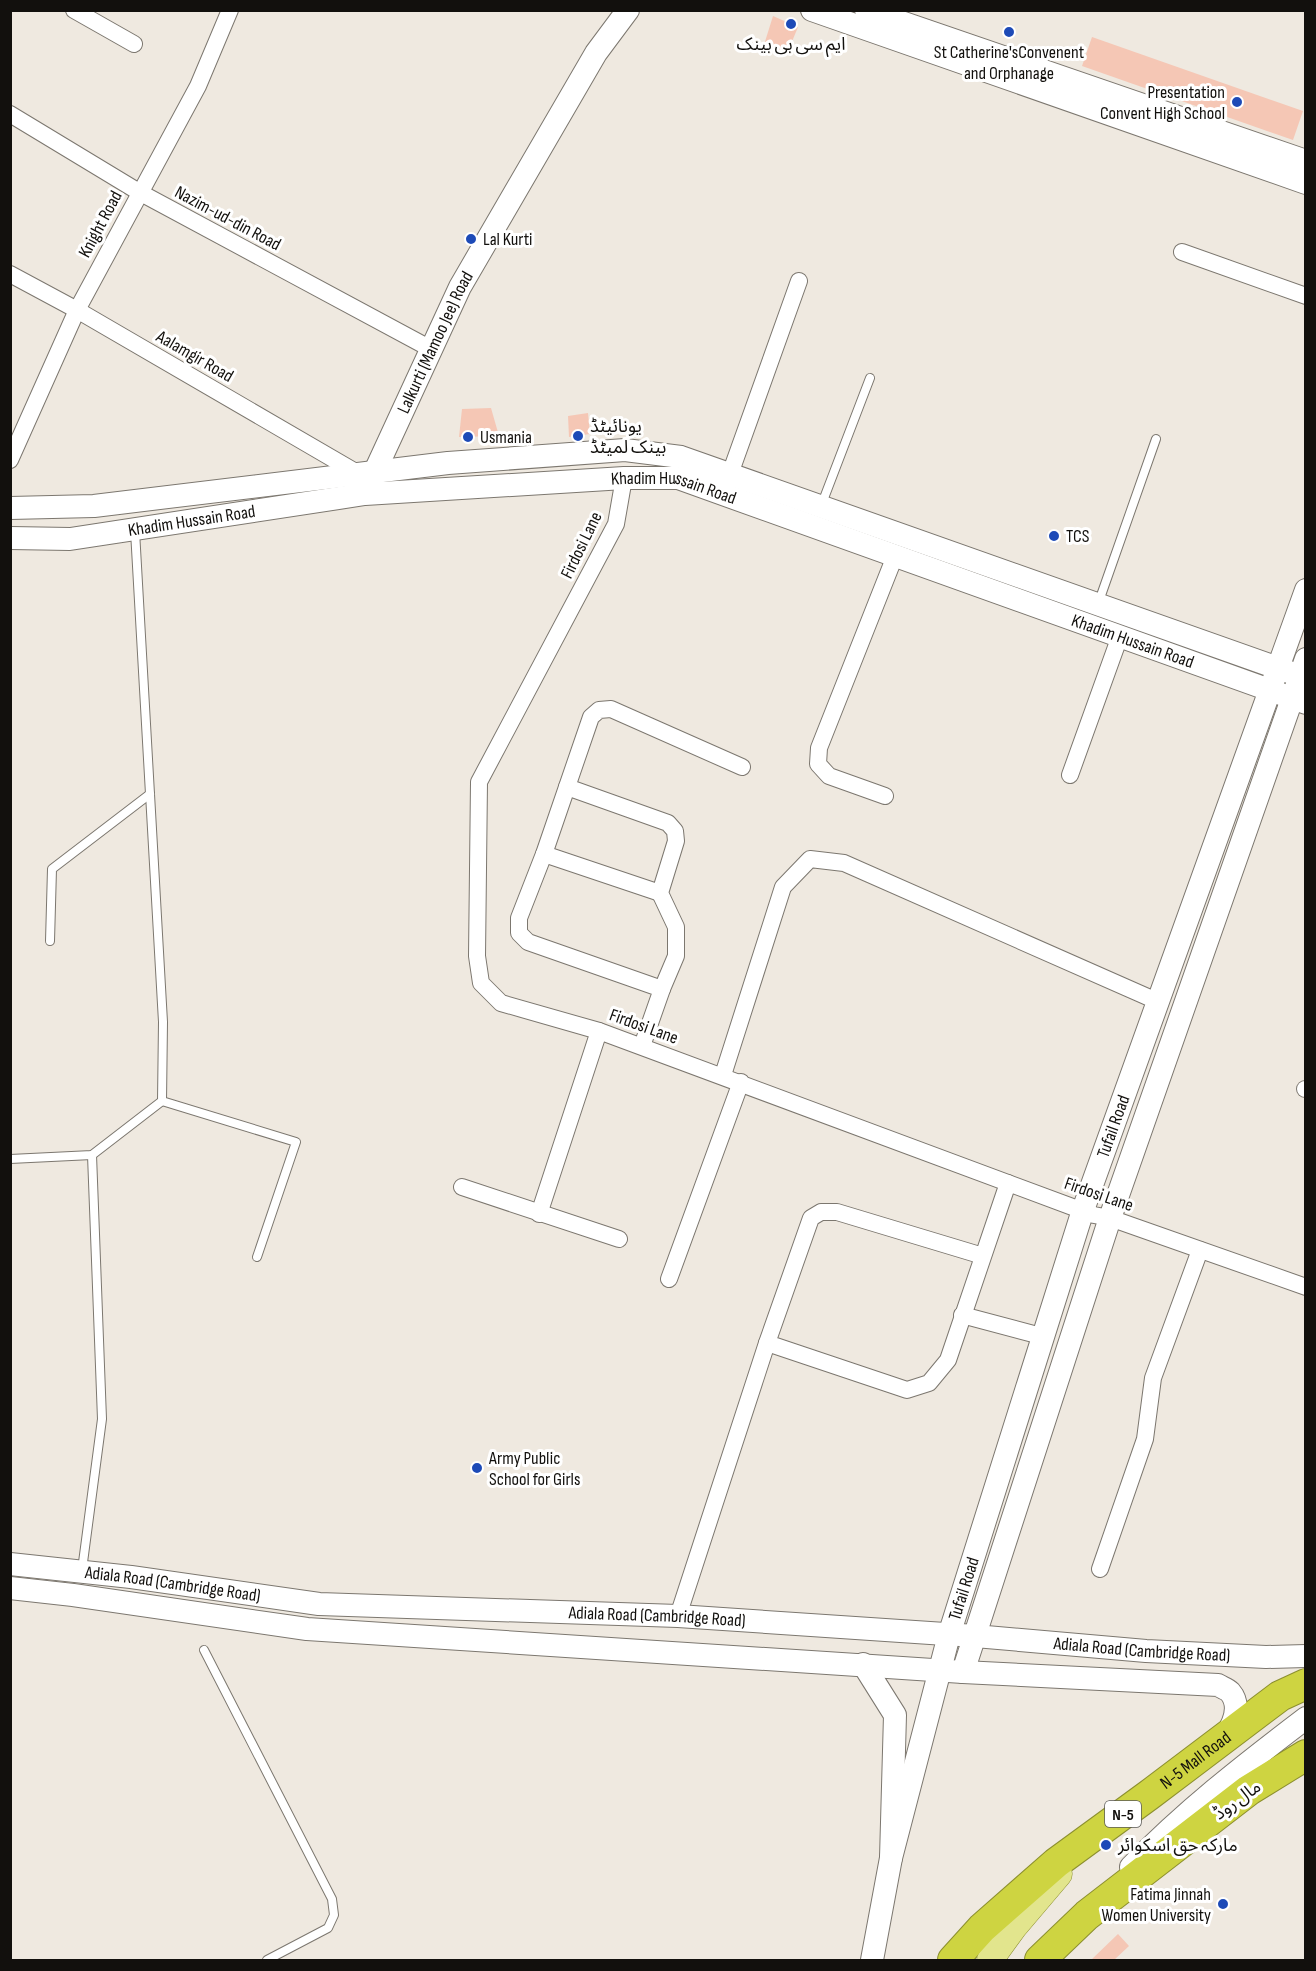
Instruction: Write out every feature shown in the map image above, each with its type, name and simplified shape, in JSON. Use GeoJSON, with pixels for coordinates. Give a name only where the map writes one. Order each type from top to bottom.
{"type":"FeatureCollection","features":[{"type":"Feature","properties":{"kind":"highway","name":"N-5 Mall Road"},"geometry":{"type":"LineString","coordinates":[[953,1960],[982,1928],[1056,1863],[1280,1696],[1305,1684]]}},
{"type":"Feature","properties":{"kind":"highway","name":"مال روڈ"},"geometry":{"type":"LineString","coordinates":[[1040,1960],[1087,1915],[1249,1790],[1305,1755]]}},
{"type":"Feature","properties":{"kind":"main road","name":"Lalkurti (Mamoo Jee) Road"},"geometry":{"type":"LineString","coordinates":[[366,480],[460,287],[597,53],[628,10]]}},
{"type":"Feature","properties":{"kind":"main road"},"geometry":{"type":"LineString","coordinates":[[812,10],[1305,183]]}},
{"type":"Feature","properties":{"kind":"main road"},"geometry":{"type":"LineString","coordinates":[[866,10],[1305,161]]}},
{"type":"Feature","properties":{"kind":"main road","name":"Khadim Hussain Road"},"geometry":{"type":"LineString","coordinates":[[10,538],[70,539],[135,529],[448,463],[625,450],[681,457],[1278,668],[1304,671]]}},
{"type":"Feature","properties":{"kind":"main road","name":"Khadim Hussain Road"},"geometry":{"type":"LineString","coordinates":[[10,508],[94,506],[366,480],[678,478],[1299,700]]}},
{"type":"Feature","properties":{"kind":"main road","name":"Tufail Road"},"geometry":{"type":"LineString","coordinates":[[891,1858],[949,1635],[1041,1336],[1083,1210],[1305,590]]}},
{"type":"Feature","properties":{"kind":"main road","name":"Tufail Road"},"geometry":{"type":"LineString","coordinates":[[963,1672],[1110,1218],[1299,700],[1304,671]]}},
{"type":"Feature","properties":{"kind":"main road","name":"Adiala Road (Cambridge Road)"},"geometry":{"type":"LineString","coordinates":[[10,1564],[130,1577],[319,1605],[678,1616],[975,1636],[1146,1651],[1266,1657],[1305,1656]]}},
{"type":"Feature","properties":{"kind":"main road","name":"Adiala Road (Cambridge Road)"},"geometry":{"type":"LineString","coordinates":[[10,1588],[307,1629],[963,1672],[1218,1684],[1230,1693],[1236,1706],[1233,1725],[1225,1737]]}},
{"type":"Feature","properties":{"kind":"main road"},"geometry":{"type":"LineString","coordinates":[[863,1664],[895,1715],[891,1858],[872,1960]]}},
{"type":"Feature","properties":{"kind":"main road"},"geometry":{"type":"LineString","coordinates":[[1087,1915],[1159,1839],[1236,1771],[1305,1718]]}},
{"type":"Feature","properties":{"kind":"main road"},"geometry":{"type":"LineString","coordinates":[[990,1960],[1014,1927],[1091,1837]]}},
{"type":"Feature","properties":{"kind":"street"},"geometry":{"type":"LineString","coordinates":[[74,10],[134,44]]}},
{"type":"Feature","properties":{"kind":"street","name":"Knight Road"},"geometry":{"type":"LineString","coordinates":[[10,460],[77,310],[198,86],[230,10]]}},
{"type":"Feature","properties":{"kind":"street","name":"Nazim-ud-din Road"},"geometry":{"type":"LineString","coordinates":[[10,114],[139,192],[431,349]]}},
{"type":"Feature","properties":{"kind":"street"},"geometry":{"type":"LineString","coordinates":[[1182,252],[1305,296]]}},
{"type":"Feature","properties":{"kind":"street","name":"Aalamgir Road"},"geometry":{"type":"LineString","coordinates":[[10,274],[77,310],[366,480]]}},
{"type":"Feature","properties":{"kind":"street"},"geometry":{"type":"LineString","coordinates":[[730,474],[798,281]]}},
{"type":"Feature","properties":{"kind":"street","name":"Firdosi Lane"},"geometry":{"type":"LineString","coordinates":[[624,478],[616,524],[479,782],[477,956],[481,983],[501,1003],[599,1031],[642,1046],[1094,1215],[1110,1218],[1305,1287]]}},
{"type":"Feature","properties":{"kind":"street"},"geometry":{"type":"LineString","coordinates":[[885,796],[829,776],[818,764],[819,748],[895,556]]}},
{"type":"Feature","properties":{"kind":"street"},"geometry":{"type":"LineString","coordinates":[[1070,775],[1120,636]]}},
{"type":"Feature","properties":{"kind":"street"},"geometry":{"type":"LineString","coordinates":[[662,989],[528,942],[519,933],[519,918],[544,854],[591,717],[599,710],[611,709],[742,767]]}},
{"type":"Feature","properties":{"kind":"street"},"geometry":{"type":"LineString","coordinates":[[567,787],[668,823],[675,831],[676,841],[660,893],[676,927],[676,956],[642,1046]]}},
{"type":"Feature","properties":{"kind":"street"},"geometry":{"type":"LineString","coordinates":[[544,854],[660,893]]}},
{"type":"Feature","properties":{"kind":"street"},"geometry":{"type":"LineString","coordinates":[[723,1076],[783,887],[810,859],[844,864],[1159,1002]]}},
{"type":"Feature","properties":{"kind":"street"},"geometry":{"type":"LineString","coordinates":[[539,1214],[599,1031]]}},
{"type":"Feature","properties":{"kind":"street"},"geometry":{"type":"LineString","coordinates":[[669,1278],[741,1082]]}},
{"type":"Feature","properties":{"kind":"street"},"geometry":{"type":"LineString","coordinates":[[767,1343],[907,1390],[929,1383],[948,1360],[1008,1183]]}},
{"type":"Feature","properties":{"kind":"street"},"geometry":{"type":"LineString","coordinates":[[462,1187],[619,1239]]}},
{"type":"Feature","properties":{"kind":"street"},"geometry":{"type":"LineString","coordinates":[[678,1616],[767,1343],[811,1218],[821,1212],[837,1212],[983,1256]]}},
{"type":"Feature","properties":{"kind":"street"},"geometry":{"type":"LineString","coordinates":[[1100,1569],[1145,1439],[1153,1378],[1200,1250]]}},
{"type":"Feature","properties":{"kind":"street"},"geometry":{"type":"LineString","coordinates":[[962,1315],[1041,1336]]}},
{"type":"Feature","properties":{"kind":"lane"},"geometry":{"type":"LineString","coordinates":[[820,506],[870,378]]}},
{"type":"Feature","properties":{"kind":"lane"},"geometry":{"type":"LineString","coordinates":[[1098,604],[1156,439]]}},
{"type":"Feature","properties":{"kind":"lane"},"geometry":{"type":"LineString","coordinates":[[135,529],[163,1022],[162,1101]]}},
{"type":"Feature","properties":{"kind":"lane"},"geometry":{"type":"LineString","coordinates":[[50,941],[52,869],[150,794]]}},
{"type":"Feature","properties":{"kind":"lane"},"geometry":{"type":"LineString","coordinates":[[10,1159],[92,1155],[162,1101]]}},
{"type":"Feature","properties":{"kind":"lane"},"geometry":{"type":"LineString","coordinates":[[162,1101],[296,1142],[257,1257]]}},
{"type":"Feature","properties":{"kind":"lane"},"geometry":{"type":"LineString","coordinates":[[82,1572],[102,1419],[92,1155]]}},
{"type":"Feature","properties":{"kind":"lane"},"geometry":{"type":"LineString","coordinates":[[204,1650],[332,1899],[334,1915],[328,1928],[267,1960]]}},
{"type":"Feature","properties":{"kind":"building"},"geometry":{"type":"Polygon","coordinates":[[[773,16],[798,27],[786,56],[763,48],[773,16]]]}},
{"type":"Feature","properties":{"kind":"building"},"geometry":{"type":"Polygon","coordinates":[[[1092,37],[1303,111],[1293,140],[1082,66],[1092,37]]]}},
{"type":"Feature","properties":{"kind":"building"},"geometry":{"type":"Polygon","coordinates":[[[491,408],[499,436],[459,437],[462,409],[491,408]]]}},
{"type":"Feature","properties":{"kind":"building"},"geometry":{"type":"Polygon","coordinates":[[[588,413],[590,434],[569,437],[568,416],[588,413]]]}},
{"type":"Feature","properties":{"kind":"building"},"geometry":{"type":"Polygon","coordinates":[[[1118,1934],[1129,1946],[1114,1960],[1091,1960],[1118,1934]]]}},
{"type":"Feature","properties":{"kind":"place","name":"ایم سی بی بینک"},"geometry":{"type":"Point","coordinates":[791,24]}},
{"type":"Feature","properties":{"kind":"place","name":"St Catherine'sConvenent and Orphanage"},"geometry":{"type":"Point","coordinates":[1009,32]}},
{"type":"Feature","properties":{"kind":"place","name":"Presentation Convent High School"},"geometry":{"type":"Point","coordinates":[1237,102]}},
{"type":"Feature","properties":{"kind":"place","name":"Lal Kurti"},"geometry":{"type":"Point","coordinates":[471,239]}},
{"type":"Feature","properties":{"kind":"place","name":"یونائیٹڈ بینک لمیٹڈ"},"geometry":{"type":"Point","coordinates":[578,436]}},
{"type":"Feature","properties":{"kind":"place","name":"Usmania"},"geometry":{"type":"Point","coordinates":[468,437]}},
{"type":"Feature","properties":{"kind":"place","name":"TCS"},"geometry":{"type":"Point","coordinates":[1054,536]}},
{"type":"Feature","properties":{"kind":"place","name":"Army Public School for Girls"},"geometry":{"type":"Point","coordinates":[477,1468]}},
{"type":"Feature","properties":{"kind":"place","name":"مارکہ حق اسکوائر"},"geometry":{"type":"Point","coordinates":[1106,1845]}},
{"type":"Feature","properties":{"kind":"place","name":"Fatima Jinnah Women University"},"geometry":{"type":"Point","coordinates":[1223,1904]}}]}
